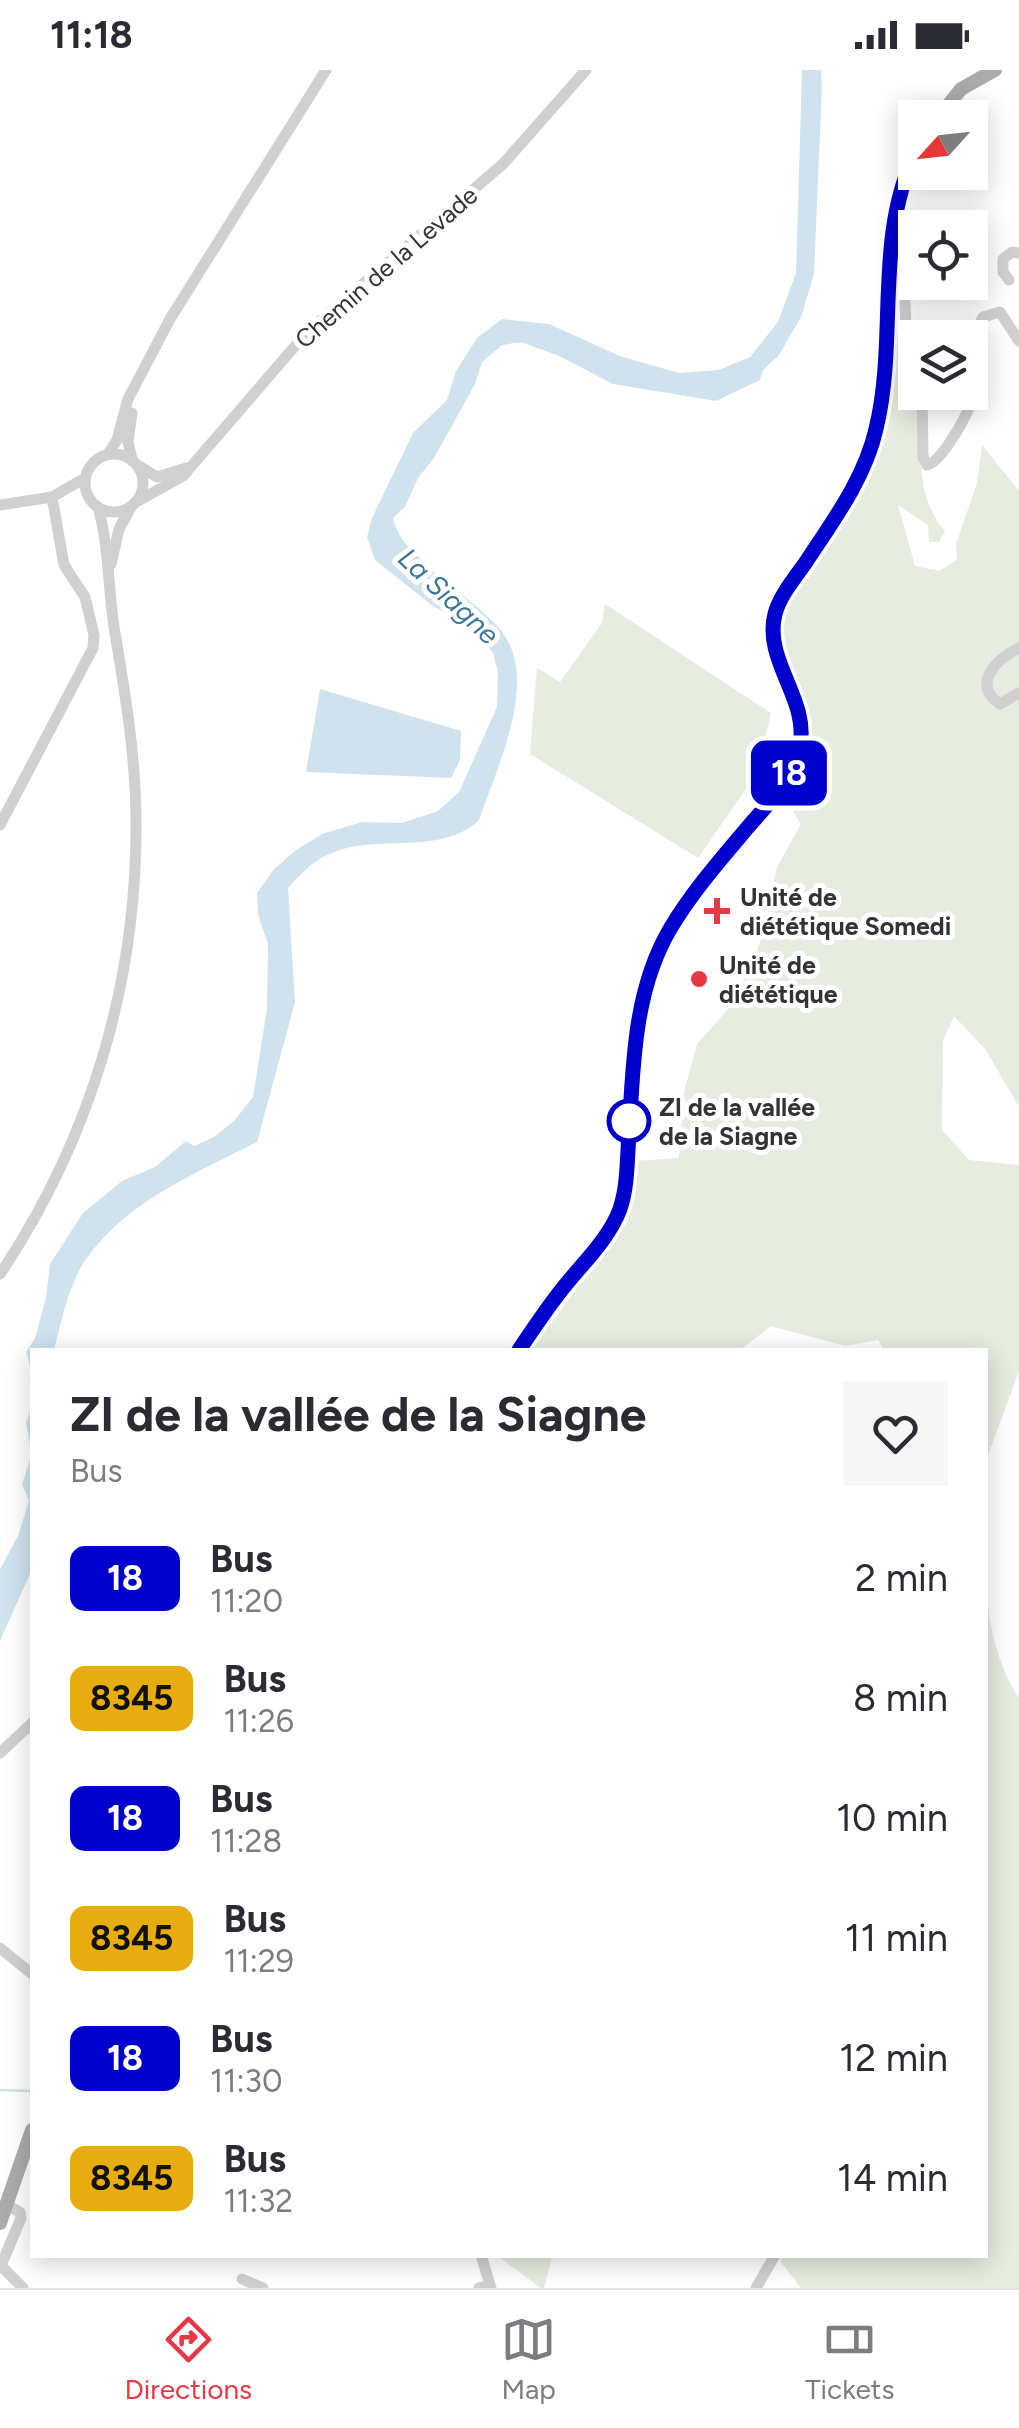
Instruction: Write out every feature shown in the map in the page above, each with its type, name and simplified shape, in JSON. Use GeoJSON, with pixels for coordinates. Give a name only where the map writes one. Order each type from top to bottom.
{"type":"FeatureCollection","features":[{"type":"Feature","properties":{"kind":"main road"},"geometry":{"type":"LineString","coordinates":[[953,100],[962,89],[991,72]]}},
{"type":"Feature","properties":{"kind":"main road"},"geometry":{"type":"LineString","coordinates":[[520,1348],[595,1250],[621,1206],[627,1174],[637,1026],[642,1000],[664,940],[696,890],[773,799],[797,758],[802,728],[776,652],[775,614],[846,500],[872,444],[886,378],[892,261],[901,190]]}},
{"type":"Feature","properties":{"kind":"main road"},"geometry":{"type":"LineString","coordinates":[[0,2224],[30,2136]]}},
{"type":"Feature","properties":{"kind":"street"},"geometry":{"type":"LineString","coordinates":[[0,506],[52,496],[85,478],[93,462],[108,454],[117,440],[128,400],[170,318],[326,70]]}},
{"type":"Feature","properties":{"kind":"street","name":"Chemin de la Levade"},"geometry":{"type":"LineString","coordinates":[[135,504],[171,484],[190,467],[301,339],[503,164],[586,70]]}},
{"type":"Feature","properties":{"kind":"street"},"geometry":{"type":"LineString","coordinates":[[1009,280],[1003,272],[1003,259],[1012,252],[1019,253]]}},
{"type":"Feature","properties":{"kind":"street"},"geometry":{"type":"LineString","coordinates":[[892,261],[904,275],[906,320]]}},
{"type":"Feature","properties":{"kind":"street"},"geometry":{"type":"LineString","coordinates":[[981,320],[1000,312],[1019,341]]}},
{"type":"Feature","properties":{"kind":"street"},"geometry":{"type":"LineString","coordinates":[[109,583],[119,529],[144,482],[128,442],[138,380]]}},
{"type":"Feature","properties":{"kind":"street"},"geometry":{"type":"LineString","coordinates":[[922,410],[923,457],[927,465],[939,459],[966,410]]}},
{"type":"Feature","properties":{"kind":"street"},"geometry":{"type":"LineString","coordinates":[[108,454],[135,462],[157,476],[190,467]]}},
{"type":"Feature","properties":{"kind":"street"},"geometry":{"type":"LineString","coordinates":[[0,1274],[52,1188],[82,1118],[108,1040],[132,915],[136,821],[131,737],[104,528],[85,478]]}},
{"type":"Feature","properties":{"kind":"street"},"geometry":{"type":"LineString","coordinates":[[52,496],[94,503],[113,512],[135,504]]}},
{"type":"Feature","properties":{"kind":"street"},"geometry":{"type":"LineString","coordinates":[[0,824],[92,648],[94,635],[85,597],[64,565],[52,496]]}},
{"type":"Feature","properties":{"kind":"street"},"geometry":{"type":"LineString","coordinates":[[1019,648],[1000,657],[990,668],[988,683],[997,702],[1010,700],[1019,692]]}},
{"type":"Feature","properties":{"kind":"street"},"geometry":{"type":"LineString","coordinates":[[0,1753],[30,1725]]}},
{"type":"Feature","properties":{"kind":"street"},"geometry":{"type":"LineString","coordinates":[[0,1948],[30,1972]]}},
{"type":"Feature","properties":{"kind":"street"},"geometry":{"type":"LineString","coordinates":[[7,2205],[20,2212],[21,2218],[3,2273],[23,2288]]}},
{"type":"Feature","properties":{"kind":"street"},"geometry":{"type":"LineString","coordinates":[[482,2258],[491,2288]]}},
{"type":"Feature","properties":{"kind":"street"},"geometry":{"type":"LineString","coordinates":[[756,2288],[772,2258]]}},
{"type":"Feature","properties":{"kind":"street"},"geometry":{"type":"LineString","coordinates":[[242,2279],[263,2288]]}},
{"type":"Feature","properties":{"kind":"shaded area"},"geometry":{"type":"Polygon","coordinates":[[[898,330],[898,410],[919,410],[924,489],[935,518],[945,531],[939,542],[929,542],[928,525],[898,505],[915,566],[939,571],[957,560],[956,544],[977,483],[982,445],[1019,491],[1019,1107],[986,1050],[954,1016],[943,1041],[942,1130],[969,1160],[1019,1165],[1019,1371],[988,1455],[988,1348],[883,1348],[878,1340],[845,1346],[771,1326],[743,1348],[532,1348],[626,1222],[635,1161],[679,1158],[684,1092],[697,1044],[735,1001],[761,940],[777,867],[801,824],[783,796],[808,752],[805,702],[782,651],[781,614],[843,521],[878,452],[898,330]]]}},
{"type":"Feature","properties":{"kind":"shaded area"},"geometry":{"type":"Polygon","coordinates":[[[605,604],[771,713],[757,773],[698,858],[530,754],[537,668],[560,682],[602,623],[605,604]]]}},
{"type":"Feature","properties":{"kind":"shaded area"},"geometry":{"type":"Polygon","coordinates":[[[988,1609],[1005,1672],[1019,1698],[1019,2288],[801,2288],[780,2261],[988,2258],[988,1609]]]}},
{"type":"Feature","properties":{"kind":"shaded area"},"geometry":{"type":"Polygon","coordinates":[[[500,2258],[552,2258],[541,2288],[500,2258]]]}},
{"type":"Feature","properties":{"kind":"water","name":"La Siagne"},"geometry":{"type":"Polygon","coordinates":[[[802,70],[821,70],[814,274],[801,317],[760,380],[716,401],[613,384],[559,356],[521,342],[502,345],[482,362],[475,384],[434,458],[418,478],[405,507],[393,518],[407,545],[491,619],[511,648],[517,671],[512,722],[479,820],[464,831],[430,841],[373,844],[337,851],[310,866],[288,888],[295,1002],[257,1142],[189,1177],[125,1218],[82,1265],[54,1348],[30,1348],[30,1365],[26,1352],[35,1338],[46,1298],[50,1264],[83,1213],[122,1181],[155,1167],[186,1141],[194,1146],[214,1137],[234,1121],[253,1097],[267,1009],[268,944],[258,915],[257,893],[274,869],[322,834],[362,822],[402,823],[438,811],[459,792],[497,707],[498,672],[493,653],[470,626],[433,606],[375,560],[367,537],[372,518],[413,433],[447,400],[456,371],[477,338],[502,319],[549,324],[620,356],[679,373],[719,370],[750,357],[778,322],[796,273],[802,70]]]}},
{"type":"Feature","properties":{"kind":"water"},"geometry":{"type":"Polygon","coordinates":[[[320,689],[461,731],[460,760],[451,778],[306,772],[320,689]]]}},
{"type":"Feature","properties":{"kind":"water"},"geometry":{"type":"Polygon","coordinates":[[[30,1412],[30,1444],[26,1423],[30,1412]]]}},
{"type":"Feature","properties":{"kind":"water"},"geometry":{"type":"Polygon","coordinates":[[[30,1460],[30,1574],[0,1641],[0,1569],[18,1536],[29,1501],[22,1484],[30,1460]]]}},
{"type":"Feature","properties":{"kind":"waterway"},"geometry":{"type":"LineString","coordinates":[[0,2090],[30,2091]]}},
{"type":"Feature","properties":{"kind":"bus line","name":"18"},"geometry":{"type":"LineString","coordinates":[[520,1348],[595,1250],[621,1206],[627,1174],[637,1026],[649,977],[664,940],[696,890],[773,799],[797,758],[802,728],[776,652],[775,614],[846,500],[876,432],[886,378],[894,214],[899,190]]}},
{"type":"Feature","properties":{"kind":"place","name":"Unité de diététique Somedi"},"geometry":{"type":"Point","coordinates":[717,911]}},
{"type":"Feature","properties":{"kind":"place","name":"Unité de diététique"},"geometry":{"type":"Point","coordinates":[699,979]}},
{"type":"Feature","properties":{"kind":"place","name":"ZI de la vallée de la Siagne"},"geometry":{"type":"Point","coordinates":[629,1121]}}]}
